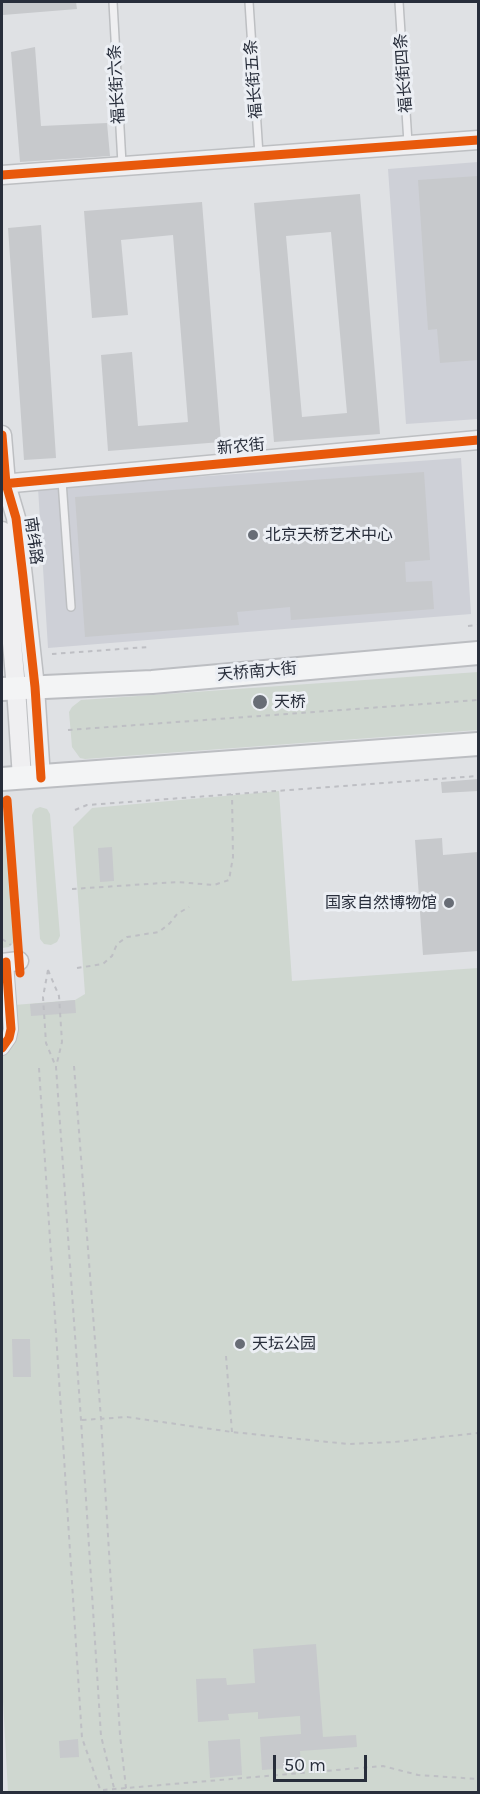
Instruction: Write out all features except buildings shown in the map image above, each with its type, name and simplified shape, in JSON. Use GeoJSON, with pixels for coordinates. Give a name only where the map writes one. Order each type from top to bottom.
{"type":"FeatureCollection","features":[{"type":"Feature","properties":{"kind":"main road","name":"天桥南大街"},"geometry":{"type":"LineString","coordinates":[[18,688],[152,682],[478,653]]}},
{"type":"Feature","properties":{"kind":"main road"},"geometry":{"type":"LineString","coordinates":[[22,778],[478,744]]}},
{"type":"Feature","properties":{"kind":"street"},"geometry":{"type":"LineString","coordinates":[[2,175],[478,140]]}},
{"type":"Feature","properties":{"kind":"street","name":"南纬路"},"geometry":{"type":"LineString","coordinates":[[2,435],[4,484],[2,511]]}},
{"type":"Feature","properties":{"kind":"street","name":"新农街"},"geometry":{"type":"LineString","coordinates":[[4,484],[478,440]]}},
{"type":"Feature","properties":{"kind":"street","name":"南纬路"},"geometry":{"type":"LineString","coordinates":[[4,484],[16,518],[10,578]]}},
{"type":"Feature","properties":{"kind":"street","name":"南纬路"},"geometry":{"type":"LineString","coordinates":[[2,531],[10,578],[22,778]]}},
{"type":"Feature","properties":{"kind":"street"},"geometry":{"type":"LineString","coordinates":[[2,1048],[9,1038],[11,1029],[11,954]]}},
{"type":"Feature","properties":{"kind":"lane","name":"福长街六条"},"geometry":{"type":"LineString","coordinates":[[112,2],[122,166]]}},
{"type":"Feature","properties":{"kind":"lane","name":"福长街五条"},"geometry":{"type":"LineString","coordinates":[[249,2],[260,156]]}},
{"type":"Feature","properties":{"kind":"lane","name":"福长街四条"},"geometry":{"type":"LineString","coordinates":[[399,2],[408,145]]}},
{"type":"Feature","properties":{"kind":"lane"},"geometry":{"type":"LineString","coordinates":[[62,478],[71,607]]}},
{"type":"Feature","properties":{"kind":"path"},"geometry":{"type":"LineString","coordinates":[[468,626],[478,625]]}},
{"type":"Feature","properties":{"kind":"path"},"geometry":{"type":"LineString","coordinates":[[52,654],[148,647]]}},
{"type":"Feature","properties":{"kind":"path"},"geometry":{"type":"LineString","coordinates":[[68,730],[478,700]]}},
{"type":"Feature","properties":{"kind":"path"},"geometry":{"type":"LineString","coordinates":[[75,810],[87,805],[478,776]]}},
{"type":"Feature","properties":{"kind":"path"},"geometry":{"type":"LineString","coordinates":[[72,889],[178,882],[214,885],[229,880],[233,857],[232,794]]}},
{"type":"Feature","properties":{"kind":"path"},"geometry":{"type":"LineString","coordinates":[[77,968],[103,964],[112,956],[117,944],[122,940],[127,937],[159,932],[177,914],[189,907]]}},
{"type":"Feature","properties":{"kind":"path"},"geometry":{"type":"LineString","coordinates":[[2,939],[11,954]]}},
{"type":"Feature","properties":{"kind":"path"},"geometry":{"type":"LineString","coordinates":[[56,1067],[46,1043],[43,997],[48,970],[59,996],[62,1042],[56,1067],[101,1736],[114,1791]]}},
{"type":"Feature","properties":{"kind":"path"},"geometry":{"type":"LineString","coordinates":[[74,1066],[101,1419],[120,1735],[126,1788],[130,1792]]}},
{"type":"Feature","properties":{"kind":"path"},"geometry":{"type":"LineString","coordinates":[[39,1068],[82,1738],[101,1791],[383,1766],[418,1775],[478,1779]]}},
{"type":"Feature","properties":{"kind":"path"},"geometry":{"type":"LineString","coordinates":[[226,1356],[232,1432]]}},
{"type":"Feature","properties":{"kind":"path"},"geometry":{"type":"LineString","coordinates":[[81,1420],[128,1417],[232,1432],[348,1444],[394,1442],[478,1433]]}},
{"type":"Feature","properties":{"kind":"shaded area"},"geometry":{"type":"Polygon","coordinates":[[[478,162],[478,419],[406,424],[388,169],[478,162]]]}},
{"type":"Feature","properties":{"kind":"shaded area","name":"北京天桥艺术中心"},"geometry":{"type":"Polygon","coordinates":[[[461,458],[471,614],[48,648],[38,488],[461,458]]]}},
{"type":"Feature","properties":{"kind":"shaded area"},"geometry":{"type":"Polygon","coordinates":[[[478,672],[478,730],[85,759],[80,758],[72,747],[69,712],[81,700],[478,672]]]}},
{"type":"Feature","properties":{"kind":"shaded area","name":"天坛公园"},"geometry":{"type":"Polygon","coordinates":[[[279,791],[292,981],[478,968],[478,1792],[8,1792],[2,1683],[2,1006],[75,1000],[85,994],[73,827],[92,808],[279,791]]]}},
{"type":"Feature","properties":{"kind":"shaded area"},"geometry":{"type":"Polygon","coordinates":[[[40,807],[47,809],[50,814],[60,936],[57,942],[51,945],[44,944],[40,939],[32,815],[35,809],[40,807]]]}},
{"type":"Feature","properties":{"kind":"shaded area"},"geometry":{"type":"Polygon","coordinates":[[[2,811],[14,942],[9,947],[2,948],[2,811]]]}},
{"type":"Feature","properties":{"kind":"cycle path"},"geometry":{"type":"LineString","coordinates":[[2,175],[478,140]]}},
{"type":"Feature","properties":{"kind":"cycle path"},"geometry":{"type":"LineString","coordinates":[[2,435],[6,484],[16,518],[23,577],[35,687],[41,778]]}},
{"type":"Feature","properties":{"kind":"cycle path"},"geometry":{"type":"LineString","coordinates":[[2,484],[478,440]]}},
{"type":"Feature","properties":{"kind":"cycle path"},"geometry":{"type":"LineString","coordinates":[[7,800],[20,973]]}},
{"type":"Feature","properties":{"kind":"cycle path"},"geometry":{"type":"LineString","coordinates":[[2,1048],[9,1038],[11,1029],[6,962]]}},
{"type":"Feature","properties":{"kind":"place","name":"北京天桥艺术中心"},"geometry":{"type":"Point","coordinates":[253,535]}},
{"type":"Feature","properties":{"kind":"place","name":"天桥"},"geometry":{"type":"Point","coordinates":[260,702]}},
{"type":"Feature","properties":{"kind":"place","name":"国家自然博物馆"},"geometry":{"type":"Point","coordinates":[449,903]}},
{"type":"Feature","properties":{"kind":"place","name":"天坛公园"},"geometry":{"type":"Point","coordinates":[240,1344]}}]}
